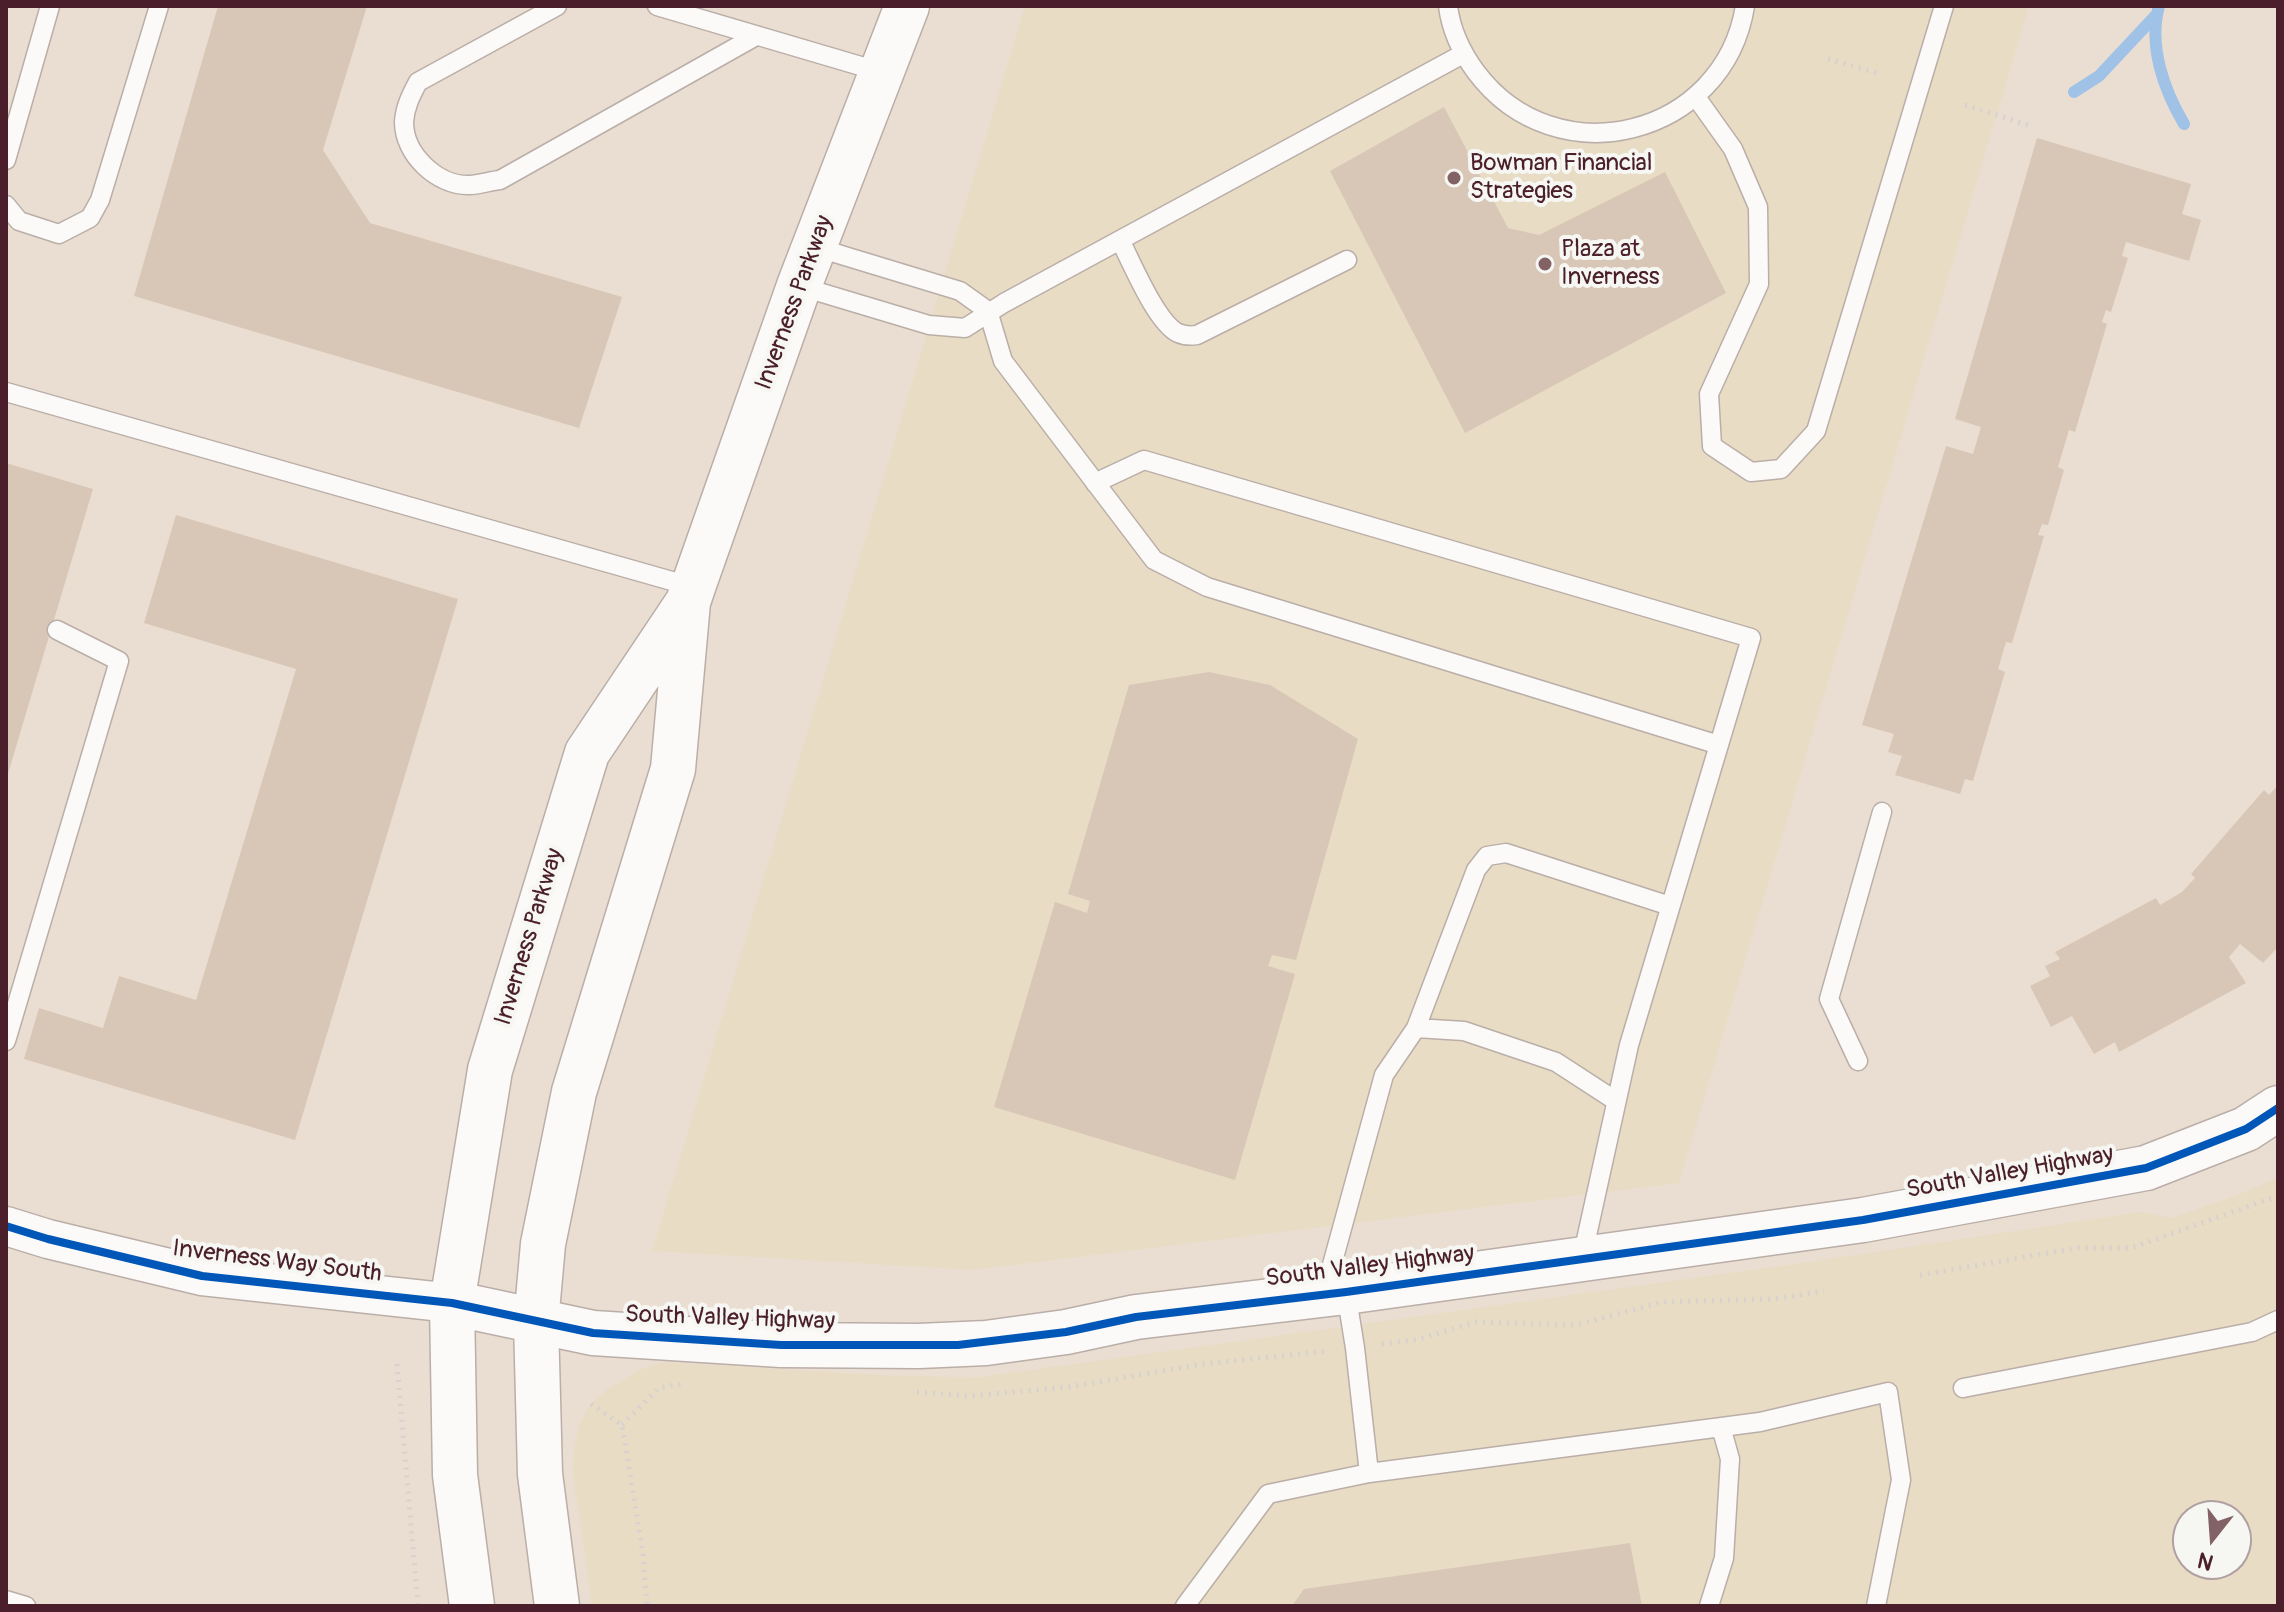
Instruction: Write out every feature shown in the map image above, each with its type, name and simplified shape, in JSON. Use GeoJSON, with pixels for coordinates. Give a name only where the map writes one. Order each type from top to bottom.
{"type":"FeatureCollection","features":[{"type":"Feature","properties":{"kind":"main road","name":"Inverness Parkway"},"geometry":{"type":"LineString","coordinates":[[557,1606],[540,1474],[536,1322],[543,1244],[574,1092],[673,769],[691,594],[799,286],[907,6]]}},
{"type":"Feature","properties":{"kind":"main road","name":"Inverness Parkway"},"geometry":{"type":"LineString","coordinates":[[472,1606],[455,1475],[452,1303],[490,1070],[587,753],[691,594]]}},
{"type":"Feature","properties":{"kind":"main road","name":"South Valley Highway"},"geometry":{"type":"LineString","coordinates":[[452,1303],[593,1333],[781,1345],[958,1345],[1066,1332],[1136,1317],[1335,1293],[1863,1220],[2146,1168],[2246,1129],[2278,1108]]}},
{"type":"Feature","properties":{"kind":"street","name":"Inverness Way South"},"geometry":{"type":"LineString","coordinates":[[6,1226],[202,1276],[452,1303]]}},
{"type":"Feature","properties":{"kind":"lane"},"geometry":{"type":"LineString","coordinates":[[6,160],[50,6]]}},
{"type":"Feature","properties":{"kind":"lane"},"geometry":{"type":"LineString","coordinates":[[6,205],[19,221],[59,234],[90,218],[100,200],[159,6]]}},
{"type":"Feature","properties":{"kind":"lane"},"geometry":{"type":"LineString","coordinates":[[557,6],[418,82],[407,102],[404,124],[409,143],[437,178],[467,185],[500,180],[756,36]]}},
{"type":"Feature","properties":{"kind":"lane"},"geometry":{"type":"LineString","coordinates":[[657,6],[881,72]]}},
{"type":"Feature","properties":{"kind":"lane"},"geometry":{"type":"LineString","coordinates":[[1448,6],[1463,54],[1490,91],[1526,117],[1569,132],[1615,133],[1658,121],[1696,97],[1724,66],[1741,28],[1745,6]]}},
{"type":"Feature","properties":{"kind":"lane"},"geometry":{"type":"LineString","coordinates":[[1696,97],[1733,149],[1758,207],[1759,284],[1709,394],[1712,446],[1751,472],[1781,469],[1816,431],[1944,6]]}},
{"type":"Feature","properties":{"kind":"lane"},"geometry":{"type":"LineString","coordinates":[[799,286],[929,325],[965,328],[1004,303],[1463,54]]}},
{"type":"Feature","properties":{"kind":"lane"},"geometry":{"type":"LineString","coordinates":[[1120,240],[1160,315],[1176,332],[1188,336],[1197,335],[1347,260]]}},
{"type":"Feature","properties":{"kind":"lane"},"geometry":{"type":"LineString","coordinates":[[815,247],[960,291],[988,311],[1003,361],[1154,560],[1207,587],[1719,745]]}},
{"type":"Feature","properties":{"kind":"lane"},"geometry":{"type":"LineString","coordinates":[[6,392],[691,594]]}},
{"type":"Feature","properties":{"kind":"lane"},"geometry":{"type":"LineString","coordinates":[[1095,483],[1144,460],[1751,638],[1629,1045],[1582,1259]]}},
{"type":"Feature","properties":{"kind":"lane"},"geometry":{"type":"LineString","coordinates":[[6,1041],[119,661],[57,630]]}},
{"type":"Feature","properties":{"kind":"lane"},"geometry":{"type":"LineString","coordinates":[[1858,1061],[1829,999],[1882,812]]}},
{"type":"Feature","properties":{"kind":"lane"},"geometry":{"type":"LineString","coordinates":[[1369,1473],[1355,1348],[1335,1293],[1384,1075],[1416,1028],[1476,870],[1487,856],[1506,853],[1670,906]]}},
{"type":"Feature","properties":{"kind":"lane"},"geometry":{"type":"LineString","coordinates":[[1416,1028],[1464,1031],[1556,1062],[1616,1101]]}},
{"type":"Feature","properties":{"kind":"lane"},"geometry":{"type":"LineString","coordinates":[[1963,1388],[2252,1332],[2278,1320]]}},
{"type":"Feature","properties":{"kind":"lane"},"geometry":{"type":"LineString","coordinates":[[1185,1606],[1268,1494],[1369,1473],[1760,1422],[1888,1392],[1901,1480],[1876,1606]]}},
{"type":"Feature","properties":{"kind":"lane"},"geometry":{"type":"LineString","coordinates":[[1709,1606],[1724,1558],[1725,1544],[1730,1459],[1721,1427]]}},
{"type":"Feature","properties":{"kind":"lane"},"geometry":{"type":"LineString","coordinates":[[6,1600],[26,1606]]}},
{"type":"Feature","properties":{"kind":"path"},"geometry":{"type":"LineString","coordinates":[[1828,59],[1877,73]]}},
{"type":"Feature","properties":{"kind":"path"},"geometry":{"type":"LineString","coordinates":[[1965,105],[2031,126]]}},
{"type":"Feature","properties":{"kind":"path"},"geometry":{"type":"LineString","coordinates":[[1920,1275],[2078,1248],[2131,1248],[2278,1196]]}},
{"type":"Feature","properties":{"kind":"path"},"geometry":{"type":"LineString","coordinates":[[908,1391],[969,1396],[1069,1387],[1203,1364],[1419,1339],[1476,1322],[1576,1325],[1663,1302],[1773,1299],[1824,1291]]}},
{"type":"Feature","properties":{"kind":"path"},"geometry":{"type":"LineString","coordinates":[[397,1364],[418,1606]]}},
{"type":"Feature","properties":{"kind":"path"},"geometry":{"type":"LineString","coordinates":[[622,1425],[659,1388],[686,1383]]}},
{"type":"Feature","properties":{"kind":"path"},"geometry":{"type":"LineString","coordinates":[[591,1404],[622,1425],[643,1554],[647,1606]]}},
{"type":"Feature","properties":{"kind":"shaded area"},"geometry":{"type":"Polygon","coordinates":[[[1025,6],[2029,6],[1679,1183],[973,1270],[652,1251],[1025,6]]]}},
{"type":"Feature","properties":{"kind":"shaded area"},"geometry":{"type":"Polygon","coordinates":[[[2278,1177],[2278,1606],[592,1606],[573,1475],[574,1448],[580,1423],[591,1404],[605,1391],[639,1370],[664,1362],[895,1376],[980,1377],[1809,1262],[2140,1212],[2172,1218],[2278,1177]]]}},
{"type":"Feature","properties":{"kind":"building"},"geometry":{"type":"Polygon","coordinates":[[[218,6],[367,6],[323,150],[370,223],[622,297],[579,428],[134,296],[218,6]]]}},
{"type":"Feature","properties":{"kind":"building","name":"Plaza at Inverness"},"geometry":{"type":"Polygon","coordinates":[[[1444,107],[1508,228],[1539,235],[1665,172],[1726,293],[1465,433],[1330,171],[1444,107]]]}},
{"type":"Feature","properties":{"kind":"building"},"geometry":{"type":"Polygon","coordinates":[[[2037,138],[2191,184],[2182,214],[2201,220],[2189,261],[2126,242],[2122,256],[2128,258],[2111,312],[2106,310],[2102,322],[2107,324],[2075,432],[2069,430],[2058,467],[2064,470],[2048,525],[2042,524],[2038,535],[2044,536],[2012,643],[2006,642],[1998,669],[2005,672],[1973,781],[1965,779],[1960,794],[1895,775],[1902,756],[1888,752],[1894,734],[1862,725],[1946,446],[1973,454],[1981,427],[1955,419],[2037,138]]]}},
{"type":"Feature","properties":{"kind":"building"},"geometry":{"type":"Polygon","coordinates":[[[6,463],[93,489],[7,777],[6,777],[6,463]]]}},
{"type":"Feature","properties":{"kind":"building"},"geometry":{"type":"Polygon","coordinates":[[[176,515],[458,599],[295,1140],[24,1059],[39,1008],[103,1028],[119,976],[196,1000],[296,669],[144,623],[176,515]]]}},
{"type":"Feature","properties":{"kind":"building"},"geometry":{"type":"Polygon","coordinates":[[[1209,672],[1270,685],[1358,739],[1296,960],[1272,955],[1268,966],[1295,974],[1235,1180],[994,1107],[1055,902],[1087,913],[1090,901],[1068,894],[1129,685],[1209,672]]]}},
{"type":"Feature","properties":{"kind":"building"},"geometry":{"type":"Polygon","coordinates":[[[2278,785],[2278,947],[2263,963],[2240,944],[2229,957],[2246,983],[2119,1052],[2115,1042],[2094,1054],[2072,1016],[2051,1027],[2030,986],[2050,976],[2045,966],[2060,959],[2055,952],[2156,898],[2160,905],[2182,892],[2195,878],[2191,874],[2264,790],[2269,795],[2278,785]]]}},
{"type":"Feature","properties":{"kind":"building"},"geometry":{"type":"Polygon","coordinates":[[[1630,1543],[1642,1606],[1292,1606],[1304,1589],[1630,1543]]]}},
{"type":"Feature","properties":{"kind":"waterway"},"geometry":{"type":"LineString","coordinates":[[2159,6],[2155,37],[2160,67],[2170,97],[2184,124]]}},
{"type":"Feature","properties":{"kind":"waterway"},"geometry":{"type":"LineString","coordinates":[[2074,92],[2099,76],[2157,14]]}},
{"type":"Feature","properties":{"kind":"cycle path"},"geometry":{"type":"LineString","coordinates":[[6,1226],[202,1276],[452,1303],[593,1333],[781,1345],[958,1345],[1066,1332],[1136,1317],[1346,1292],[1863,1220],[2146,1168],[2246,1129],[2278,1108]]}},
{"type":"Feature","properties":{"kind":"place","name":"Bowman Financial Strategies"},"geometry":{"type":"Point","coordinates":[1454,178]}},
{"type":"Feature","properties":{"kind":"place","name":"Plaza at Inverness"},"geometry":{"type":"Point","coordinates":[1545,264]}}]}
